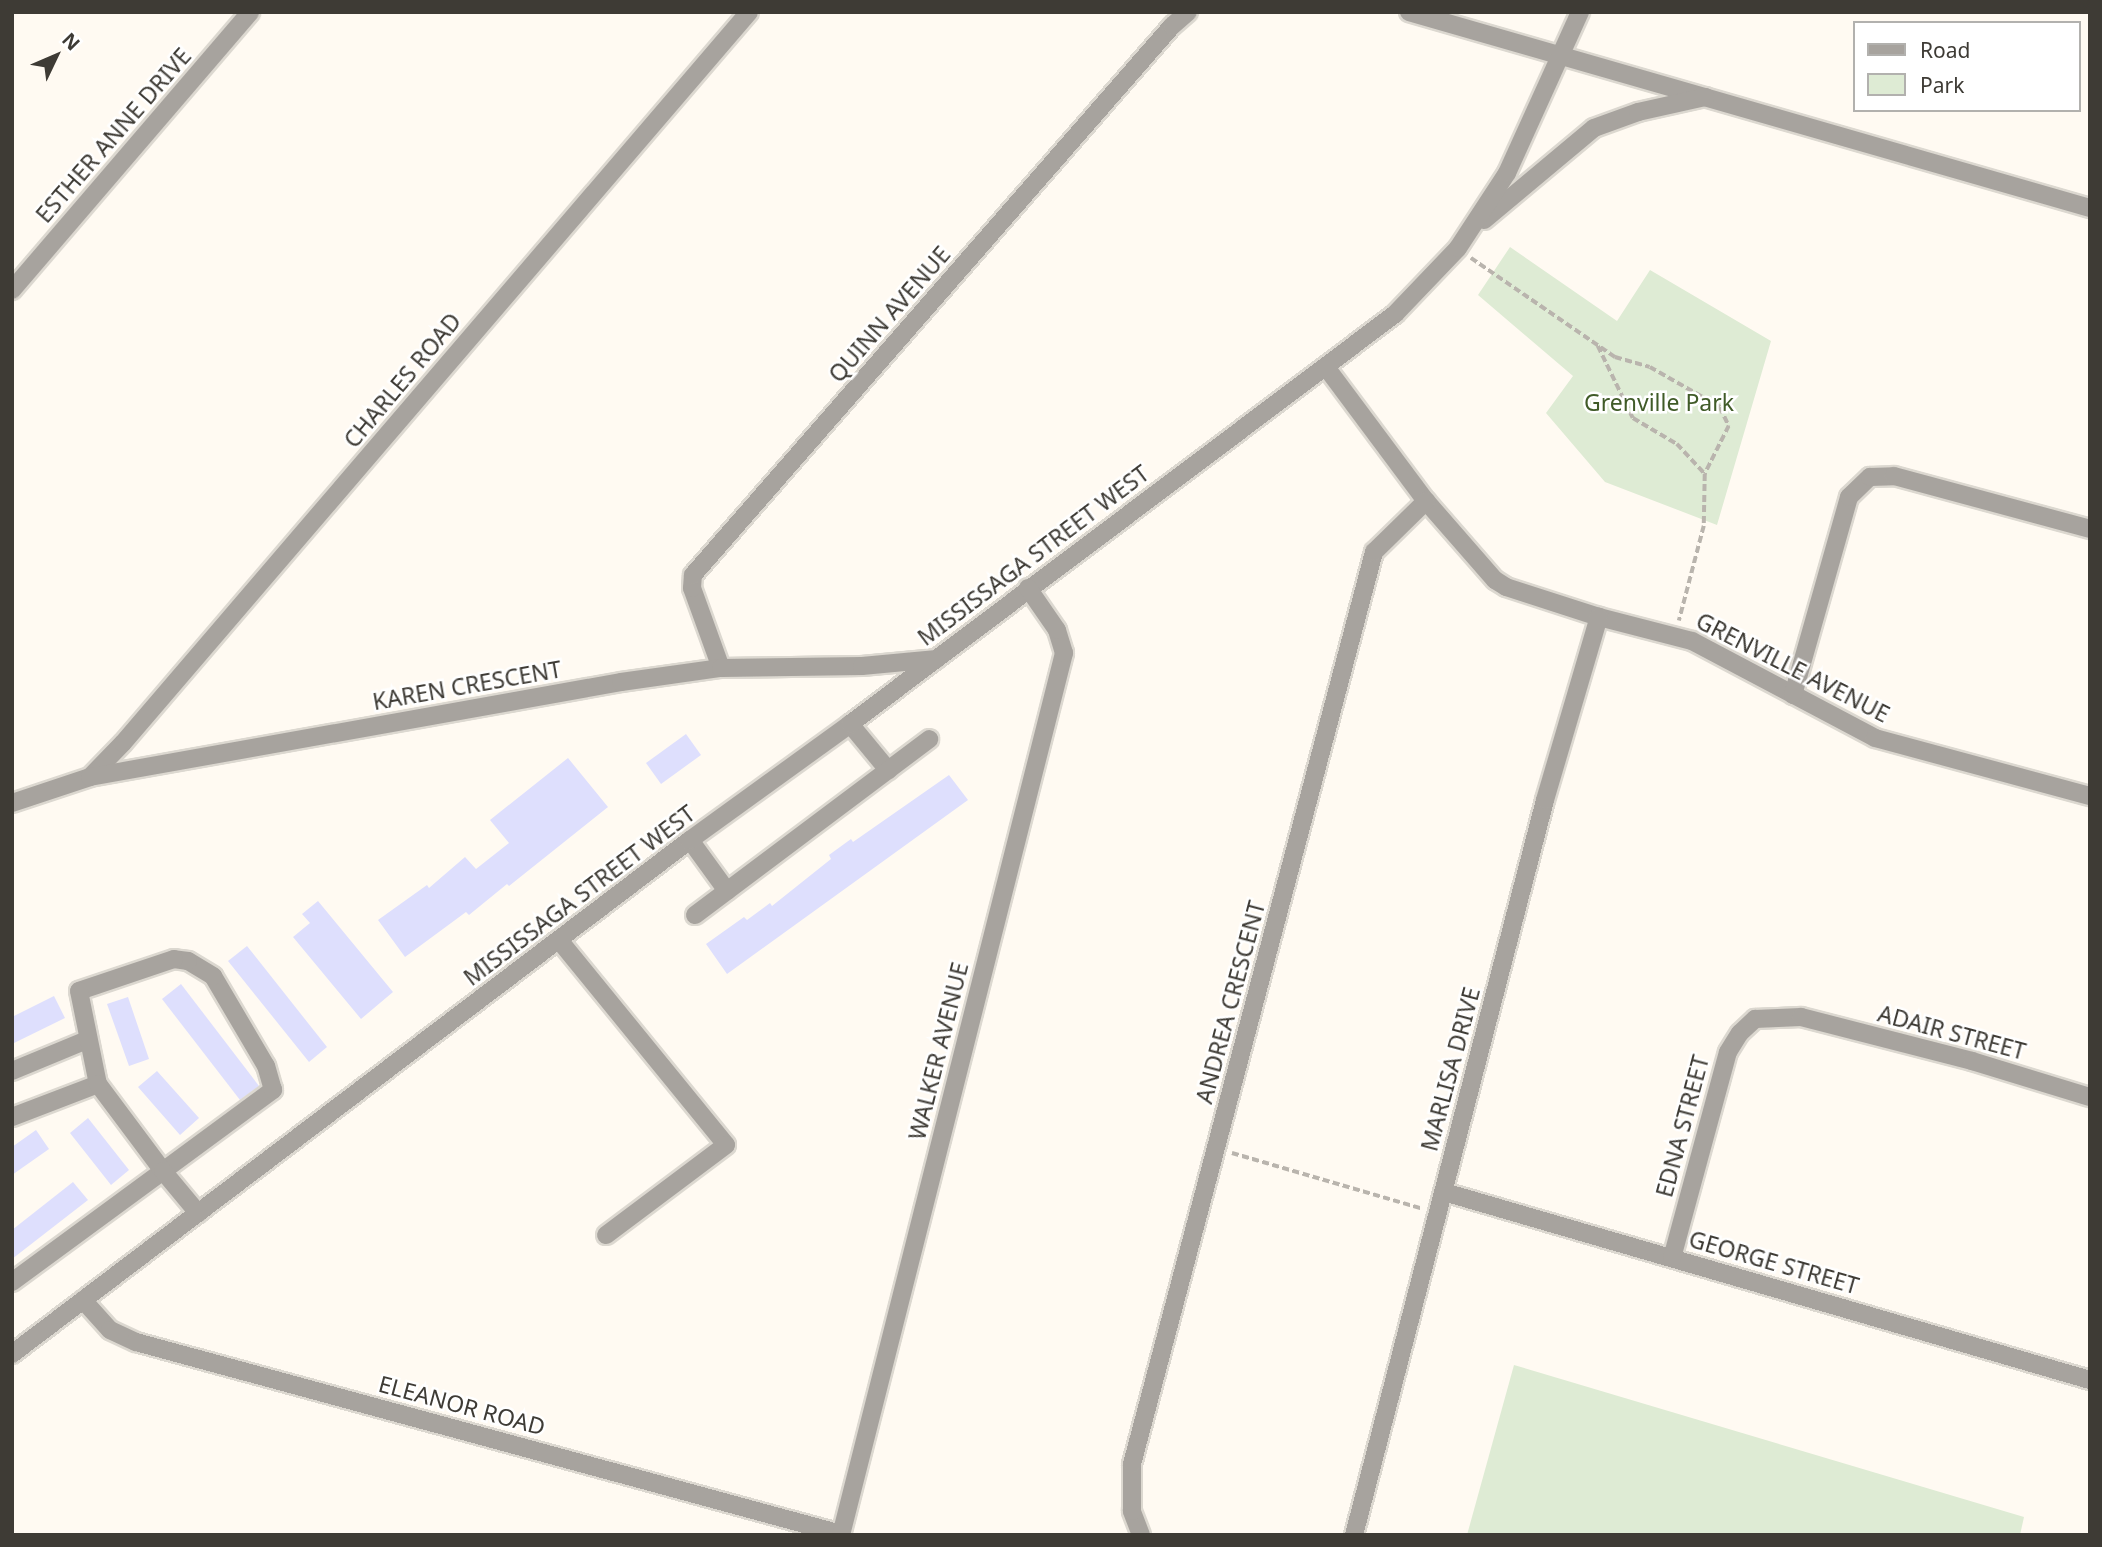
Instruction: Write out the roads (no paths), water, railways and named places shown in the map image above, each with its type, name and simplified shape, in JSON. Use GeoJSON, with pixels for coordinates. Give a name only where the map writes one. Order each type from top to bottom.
{"type":"FeatureCollection","features":[{"type":"Feature","properties":{"kind":"street","name":"ESTHER ANNE DRIVE"},"geometry":{"type":"LineString","coordinates":[[12,290],[250,12]]}},
{"type":"Feature","properties":{"kind":"street","name":"CHARLES ROAD"},"geometry":{"type":"LineString","coordinates":[[90,777],[337,494],[749,12]]}},
{"type":"Feature","properties":{"kind":"street","name":"QUINN AVENUE"},"geometry":{"type":"LineString","coordinates":[[721,668],[692,588],[693,575],[1172,26],[1188,12]]}},
{"type":"Feature","properties":{"kind":"street"},"geometry":{"type":"LineString","coordinates":[[1409,12],[2090,208]]}},
{"type":"Feature","properties":{"kind":"street","name":"MISSISSAGA STREET WEST"},"geometry":{"type":"LineString","coordinates":[[12,1354],[690,840],[850,724],[1395,314],[1462,242],[1507,173],[1580,12]]}},
{"type":"Feature","properties":{"kind":"street"},"geometry":{"type":"LineString","coordinates":[[1462,242],[1594,128],[1638,113],[1706,97]]}},
{"type":"Feature","properties":{"kind":"street","name":"GRENVILLE AVENUE"},"geometry":{"type":"LineString","coordinates":[[1326,368],[1426,501],[1495,580],[1520,592],[1600,617],[1692,641],[1875,737],[2090,796]]}},
{"type":"Feature","properties":{"kind":"street"},"geometry":{"type":"LineString","coordinates":[[1793,695],[1849,497],[1870,477],[1894,476],[2090,529]]}},
{"type":"Feature","properties":{"kind":"street","name":"ANDREA CRESCENT"},"geometry":{"type":"LineString","coordinates":[[1141,1535],[1132,1511],[1132,1464],[1374,552],[1426,501]]}},
{"type":"Feature","properties":{"kind":"street","name":"WALKER AVENUE"},"geometry":{"type":"LineString","coordinates":[[841,1534],[1064,653],[1057,630],[1028,588]]}},
{"type":"Feature","properties":{"kind":"street","name":"MARLISA DRIVE"},"geometry":{"type":"LineString","coordinates":[[1354,1535],[1545,800],[1600,617]]}},
{"type":"Feature","properties":{"kind":"street","name":"KAREN CRESCENT"},"geometry":{"type":"LineString","coordinates":[[12,803],[90,777],[621,682],[721,668],[862,666],[937,659]]}},
{"type":"Feature","properties":{"kind":"street"},"geometry":{"type":"LineString","coordinates":[[850,724],[888,770]]}},
{"type":"Feature","properties":{"kind":"street"},"geometry":{"type":"LineString","coordinates":[[695,915],[929,739]]}},
{"type":"Feature","properties":{"kind":"street"},"geometry":{"type":"LineString","coordinates":[[690,840],[727,891]]}},
{"type":"Feature","properties":{"kind":"street"},"geometry":{"type":"LineString","coordinates":[[559,940],[726,1145],[606,1235]]}},
{"type":"Feature","properties":{"kind":"street"},"geometry":{"type":"LineString","coordinates":[[12,1282],[163,1171],[273,1090],[265,1066],[212,976],[188,961],[174,959],[79,991],[98,1084],[163,1171],[198,1213]]}},
{"type":"Feature","properties":{"kind":"street","name":"ADAIR STREET"},"geometry":{"type":"LineString","coordinates":[[1801,1017],[1972,1061],[2090,1097]]}},
{"type":"Feature","properties":{"kind":"street","name":"EDNA STREET"},"geometry":{"type":"LineString","coordinates":[[1672,1258],[1728,1052],[1740,1033],[1755,1019],[1801,1017]]}},
{"type":"Feature","properties":{"kind":"street"},"geometry":{"type":"LineString","coordinates":[[12,1071],[87,1040]]}},
{"type":"Feature","properties":{"kind":"street"},"geometry":{"type":"LineString","coordinates":[[12,1117],[98,1084]]}},
{"type":"Feature","properties":{"kind":"street","name":"GEORGE STREET"},"geometry":{"type":"LineString","coordinates":[[1444,1192],[2090,1380]]}},
{"type":"Feature","properties":{"kind":"street","name":"ELEANOR ROAD"},"geometry":{"type":"LineString","coordinates":[[83,1300],[110,1330],[136,1342],[841,1534]]}},
{"type":"Feature","properties":{"kind":"park label","name":"Grenville Park"},"geometry":{"type":"Point","coordinates":[1659,402]}}]}
